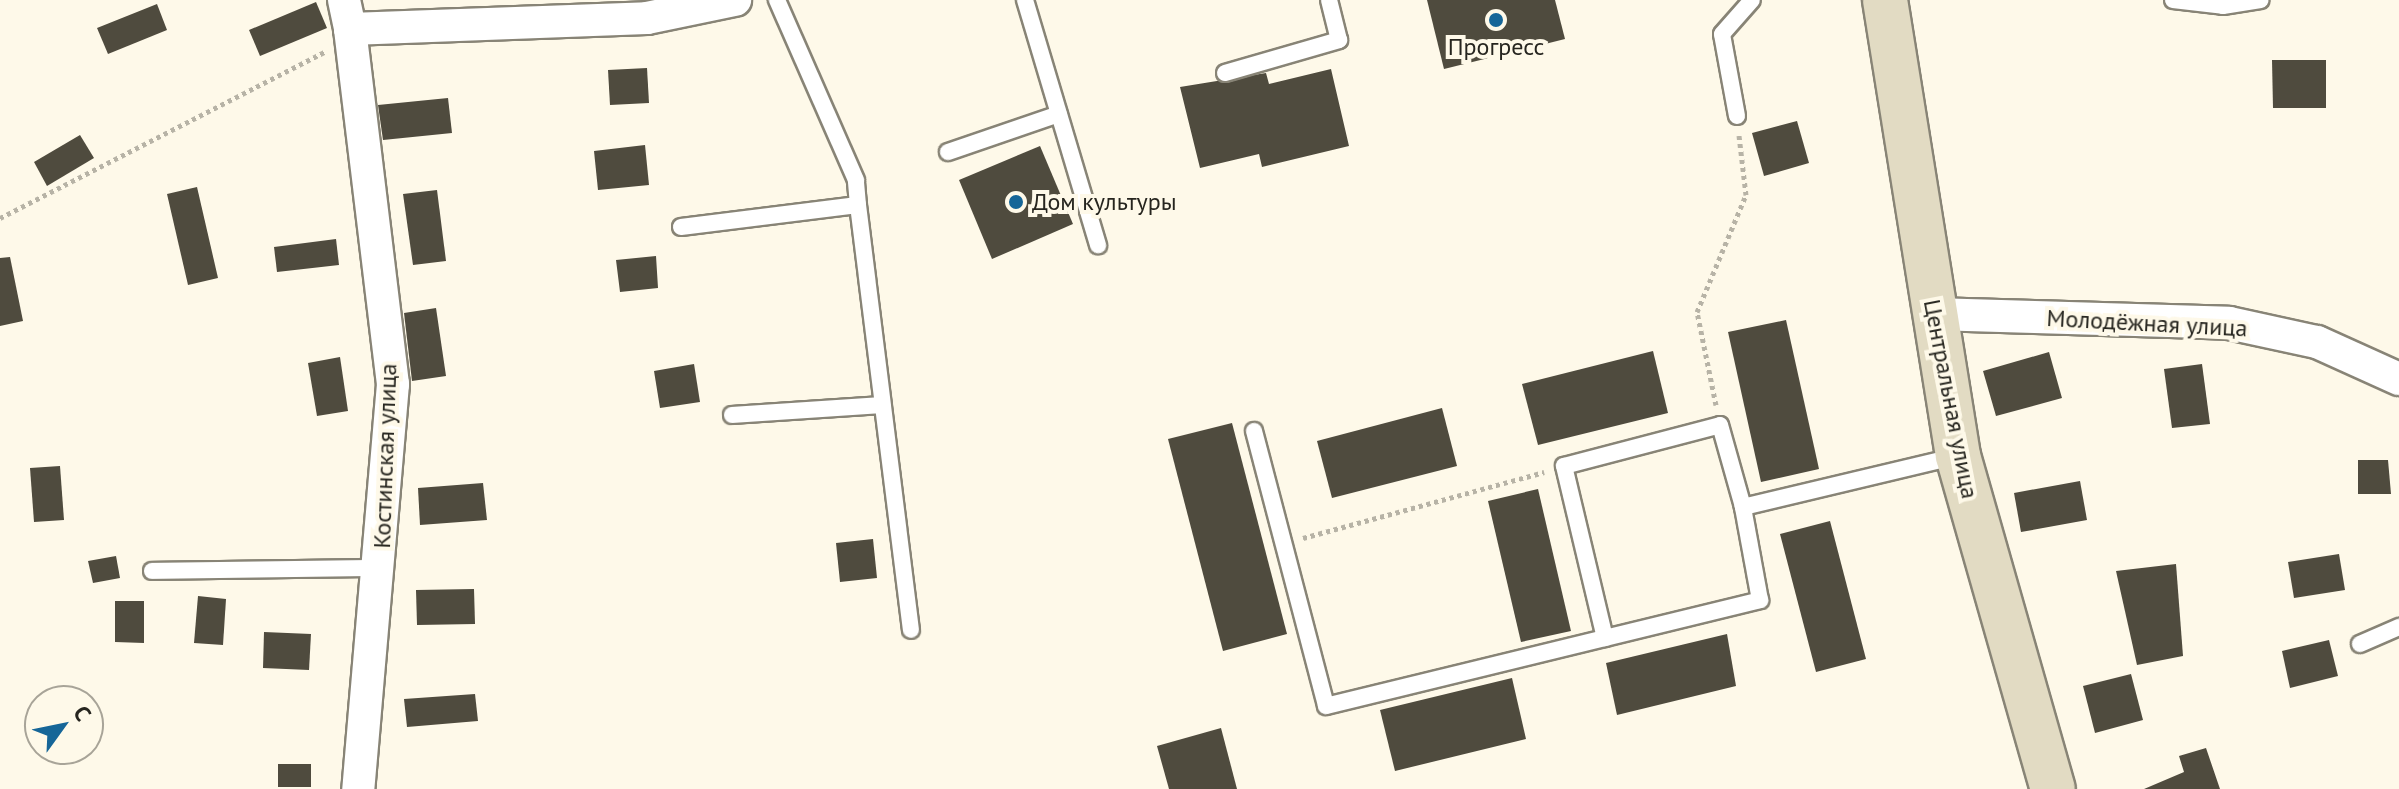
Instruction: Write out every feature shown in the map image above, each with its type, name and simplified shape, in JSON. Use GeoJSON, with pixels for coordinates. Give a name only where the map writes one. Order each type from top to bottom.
{"type":"FeatureCollection","features":[{"type":"Feature","properties":{"kind":"street"},"geometry":{"type":"LineString","coordinates":[[348,23],[647,18],[735,0]]}},
{"type":"Feature","properties":{"kind":"street","name":"Центральная улица"},"geometry":{"type":"LineString","coordinates":[[1885,0],[1958,456],[2053,789]]}},
{"type":"Feature","properties":{"kind":"street","name":"Костинская улица"},"geometry":{"type":"LineString","coordinates":[[348,23],[393,384],[381,568],[358,789]]}},
{"type":"Feature","properties":{"kind":"street","name":"Молодёжная улица"},"geometry":{"type":"LineString","coordinates":[[1933,314],[2229,323],[2317,342],[2399,379]]}},
{"type":"Feature","properties":{"kind":"lane"},"geometry":{"type":"LineString","coordinates":[[777,0],[856,180],[911,630]]}},
{"type":"Feature","properties":{"kind":"lane"},"geometry":{"type":"LineString","coordinates":[[1025,0],[1098,245]]}},
{"type":"Feature","properties":{"kind":"lane"},"geometry":{"type":"LineString","coordinates":[[1225,73],[1339,40],[1329,0]]}},
{"type":"Feature","properties":{"kind":"lane"},"geometry":{"type":"LineString","coordinates":[[1737,116],[1722,34],[1752,0]]}},
{"type":"Feature","properties":{"kind":"lane"},"geometry":{"type":"LineString","coordinates":[[2173,0],[2223,6],[2261,0]]}},
{"type":"Feature","properties":{"kind":"lane"},"geometry":{"type":"LineString","coordinates":[[948,152],[1059,114]]}},
{"type":"Feature","properties":{"kind":"lane"},"geometry":{"type":"LineString","coordinates":[[681,227],[858,205]]}},
{"type":"Feature","properties":{"kind":"lane"},"geometry":{"type":"LineString","coordinates":[[732,415],[882,405]]}},
{"type":"Feature","properties":{"kind":"lane"},"geometry":{"type":"LineString","coordinates":[[1254,431],[1326,706],[1605,638],[1760,600],[1743,507],[1720,425],[1564,466],[1605,638]]}},
{"type":"Feature","properties":{"kind":"lane"},"geometry":{"type":"LineString","coordinates":[[1743,507],[1958,456]]}},
{"type":"Feature","properties":{"kind":"lane"},"geometry":{"type":"LineString","coordinates":[[152,571],[381,568]]}},
{"type":"Feature","properties":{"kind":"lane"},"geometry":{"type":"LineString","coordinates":[[2360,644],[2399,627]]}},
{"type":"Feature","properties":{"kind":"path"},"geometry":{"type":"LineString","coordinates":[[0,218],[119,163],[348,23]]}},
{"type":"Feature","properties":{"kind":"path"},"geometry":{"type":"LineString","coordinates":[[1720,425],[1697,312],[1746,195],[1737,116]]}},
{"type":"Feature","properties":{"kind":"path"},"geometry":{"type":"LineString","coordinates":[[1284,544],[1564,466]]}},
{"type":"Feature","properties":{"kind":"building","name":"Прогресс"},"geometry":{"type":"Polygon","coordinates":[[[1427,0],[1555,0],[1565,39],[1444,69],[1427,0]]]}},
{"type":"Feature","properties":{"kind":"building"},"geometry":{"type":"Polygon","coordinates":[[[316,2],[327,28],[260,56],[249,30],[316,2]]]}},
{"type":"Feature","properties":{"kind":"building"},"geometry":{"type":"Polygon","coordinates":[[[157,4],[167,30],[108,54],[97,28],[157,4]]]}},
{"type":"Feature","properties":{"kind":"building"},"geometry":{"type":"Polygon","coordinates":[[[2272,60],[2326,60],[2326,108],[2273,108],[2272,60]]]}},
{"type":"Feature","properties":{"kind":"building"},"geometry":{"type":"Polygon","coordinates":[[[647,68],[649,103],[610,105],[608,70],[647,68]]]}},
{"type":"Feature","properties":{"kind":"building"},"geometry":{"type":"Polygon","coordinates":[[[1331,69],[1349,146],[1262,167],[1259,154],[1200,168],[1180,87],[1266,73],[1269,84],[1331,69]]]}},
{"type":"Feature","properties":{"kind":"building"},"geometry":{"type":"Polygon","coordinates":[[[448,98],[452,133],[383,140],[378,105],[448,98]]]}},
{"type":"Feature","properties":{"kind":"building"},"geometry":{"type":"Polygon","coordinates":[[[1797,121],[1809,163],[1764,176],[1752,133],[1797,121]]]}},
{"type":"Feature","properties":{"kind":"building"},"geometry":{"type":"Polygon","coordinates":[[[80,135],[94,158],[47,186],[34,162],[80,135]]]}},
{"type":"Feature","properties":{"kind":"building"},"geometry":{"type":"Polygon","coordinates":[[[645,145],[649,185],[598,190],[594,151],[645,145]]]}},
{"type":"Feature","properties":{"kind":"building","name":"Дом культуры"},"geometry":{"type":"Polygon","coordinates":[[[1040,146],[1073,224],[992,259],[959,180],[1040,146]]]}},
{"type":"Feature","properties":{"kind":"building"},"geometry":{"type":"Polygon","coordinates":[[[197,187],[218,278],[188,285],[167,194],[197,187]]]}},
{"type":"Feature","properties":{"kind":"building"},"geometry":{"type":"Polygon","coordinates":[[[437,190],[446,261],[413,265],[403,194],[437,190]]]}},
{"type":"Feature","properties":{"kind":"building"},"geometry":{"type":"Polygon","coordinates":[[[336,239],[339,265],[277,272],[274,247],[336,239]]]}},
{"type":"Feature","properties":{"kind":"building"},"geometry":{"type":"Polygon","coordinates":[[[656,256],[658,288],[620,292],[616,260],[656,256]]]}},
{"type":"Feature","properties":{"kind":"building"},"geometry":{"type":"Polygon","coordinates":[[[10,257],[23,321],[0,326],[0,258],[10,257]]]}},
{"type":"Feature","properties":{"kind":"building"},"geometry":{"type":"Polygon","coordinates":[[[436,308],[446,376],[412,381],[404,313],[436,308]]]}},
{"type":"Feature","properties":{"kind":"building"},"geometry":{"type":"Polygon","coordinates":[[[1786,320],[1819,469],[1761,482],[1728,332],[1786,320]]]}},
{"type":"Feature","properties":{"kind":"building"},"geometry":{"type":"Polygon","coordinates":[[[1653,351],[1668,413],[1538,445],[1522,384],[1653,351]]]}},
{"type":"Feature","properties":{"kind":"building"},"geometry":{"type":"Polygon","coordinates":[[[2049,352],[2062,398],[1996,416],[1983,371],[2049,352]]]}},
{"type":"Feature","properties":{"kind":"building"},"geometry":{"type":"Polygon","coordinates":[[[340,357],[348,411],[317,416],[308,363],[340,357]]]}},
{"type":"Feature","properties":{"kind":"building"},"geometry":{"type":"Polygon","coordinates":[[[694,364],[700,402],[660,408],[654,371],[694,364]]]}},
{"type":"Feature","properties":{"kind":"building"},"geometry":{"type":"Polygon","coordinates":[[[2202,364],[2210,424],[2172,428],[2164,369],[2202,364]]]}},
{"type":"Feature","properties":{"kind":"building"},"geometry":{"type":"Polygon","coordinates":[[[1442,408],[1457,466],[1332,498],[1317,441],[1442,408]]]}},
{"type":"Feature","properties":{"kind":"building"},"geometry":{"type":"Polygon","coordinates":[[[1232,423],[1287,634],[1223,651],[1168,439],[1232,423]]]}},
{"type":"Feature","properties":{"kind":"building"},"geometry":{"type":"Polygon","coordinates":[[[2358,460],[2388,460],[2391,494],[2358,494],[2358,460]]]}},
{"type":"Feature","properties":{"kind":"building"},"geometry":{"type":"Polygon","coordinates":[[[60,466],[64,520],[34,522],[30,468],[60,466]]]}},
{"type":"Feature","properties":{"kind":"building"},"geometry":{"type":"Polygon","coordinates":[[[2080,481],[2087,520],[2021,532],[2014,493],[2080,481]]]}},
{"type":"Feature","properties":{"kind":"building"},"geometry":{"type":"Polygon","coordinates":[[[483,483],[487,520],[420,525],[418,488],[483,483]]]}},
{"type":"Feature","properties":{"kind":"building"},"geometry":{"type":"Polygon","coordinates":[[[1538,489],[1571,631],[1521,642],[1488,501],[1538,489]]]}},
{"type":"Feature","properties":{"kind":"building"},"geometry":{"type":"Polygon","coordinates":[[[1830,521],[1866,659],[1816,672],[1780,534],[1830,521]]]}},
{"type":"Feature","properties":{"kind":"building"},"geometry":{"type":"Polygon","coordinates":[[[873,539],[877,578],[840,582],[836,543],[873,539]]]}},
{"type":"Feature","properties":{"kind":"building"},"geometry":{"type":"Polygon","coordinates":[[[2339,554],[2345,590],[2294,598],[2288,562],[2339,554]]]}},
{"type":"Feature","properties":{"kind":"building"},"geometry":{"type":"Polygon","coordinates":[[[116,556],[120,578],[93,583],[88,561],[116,556]]]}},
{"type":"Feature","properties":{"kind":"building"},"geometry":{"type":"Polygon","coordinates":[[[2176,564],[2183,656],[2137,665],[2116,571],[2176,564]]]}},
{"type":"Feature","properties":{"kind":"building"},"geometry":{"type":"Polygon","coordinates":[[[474,589],[475,624],[417,625],[416,590],[474,589]]]}},
{"type":"Feature","properties":{"kind":"building"},"geometry":{"type":"Polygon","coordinates":[[[198,596],[226,599],[223,645],[194,643],[198,596]]]}},
{"type":"Feature","properties":{"kind":"building"},"geometry":{"type":"Polygon","coordinates":[[[115,601],[144,601],[144,643],[115,642],[115,601]]]}},
{"type":"Feature","properties":{"kind":"building"},"geometry":{"type":"Polygon","coordinates":[[[264,632],[311,634],[309,670],[263,668],[264,632]]]}},
{"type":"Feature","properties":{"kind":"building"},"geometry":{"type":"Polygon","coordinates":[[[1727,634],[1736,686],[1617,715],[1606,663],[1727,634]]]}},
{"type":"Feature","properties":{"kind":"building"},"geometry":{"type":"Polygon","coordinates":[[[2329,640],[2338,676],[2290,688],[2282,651],[2329,640]]]}},
{"type":"Feature","properties":{"kind":"building"},"geometry":{"type":"Polygon","coordinates":[[[2131,674],[2143,720],[2095,733],[2083,686],[2131,674]]]}},
{"type":"Feature","properties":{"kind":"building"},"geometry":{"type":"Polygon","coordinates":[[[1512,678],[1526,739],[1395,771],[1380,710],[1512,678]]]}},
{"type":"Feature","properties":{"kind":"building"},"geometry":{"type":"Polygon","coordinates":[[[475,694],[478,721],[407,727],[404,699],[475,694]]]}},
{"type":"Feature","properties":{"kind":"building"},"geometry":{"type":"Polygon","coordinates":[[[1221,728],[1237,789],[1169,789],[1157,746],[1221,728]]]}},
{"type":"Feature","properties":{"kind":"building"},"geometry":{"type":"Polygon","coordinates":[[[2206,748],[2220,789],[2144,789],[2184,772],[2179,756],[2206,748]]]}},
{"type":"Feature","properties":{"kind":"building"},"geometry":{"type":"Polygon","coordinates":[[[278,764],[311,764],[311,787],[278,787],[278,764]]]}},
{"type":"Feature","properties":{"kind":"place","name":"Прогресс"},"geometry":{"type":"Point","coordinates":[1496,20]}},
{"type":"Feature","properties":{"kind":"place","name":"Дом культуры"},"geometry":{"type":"Point","coordinates":[1016,202]}}]}
